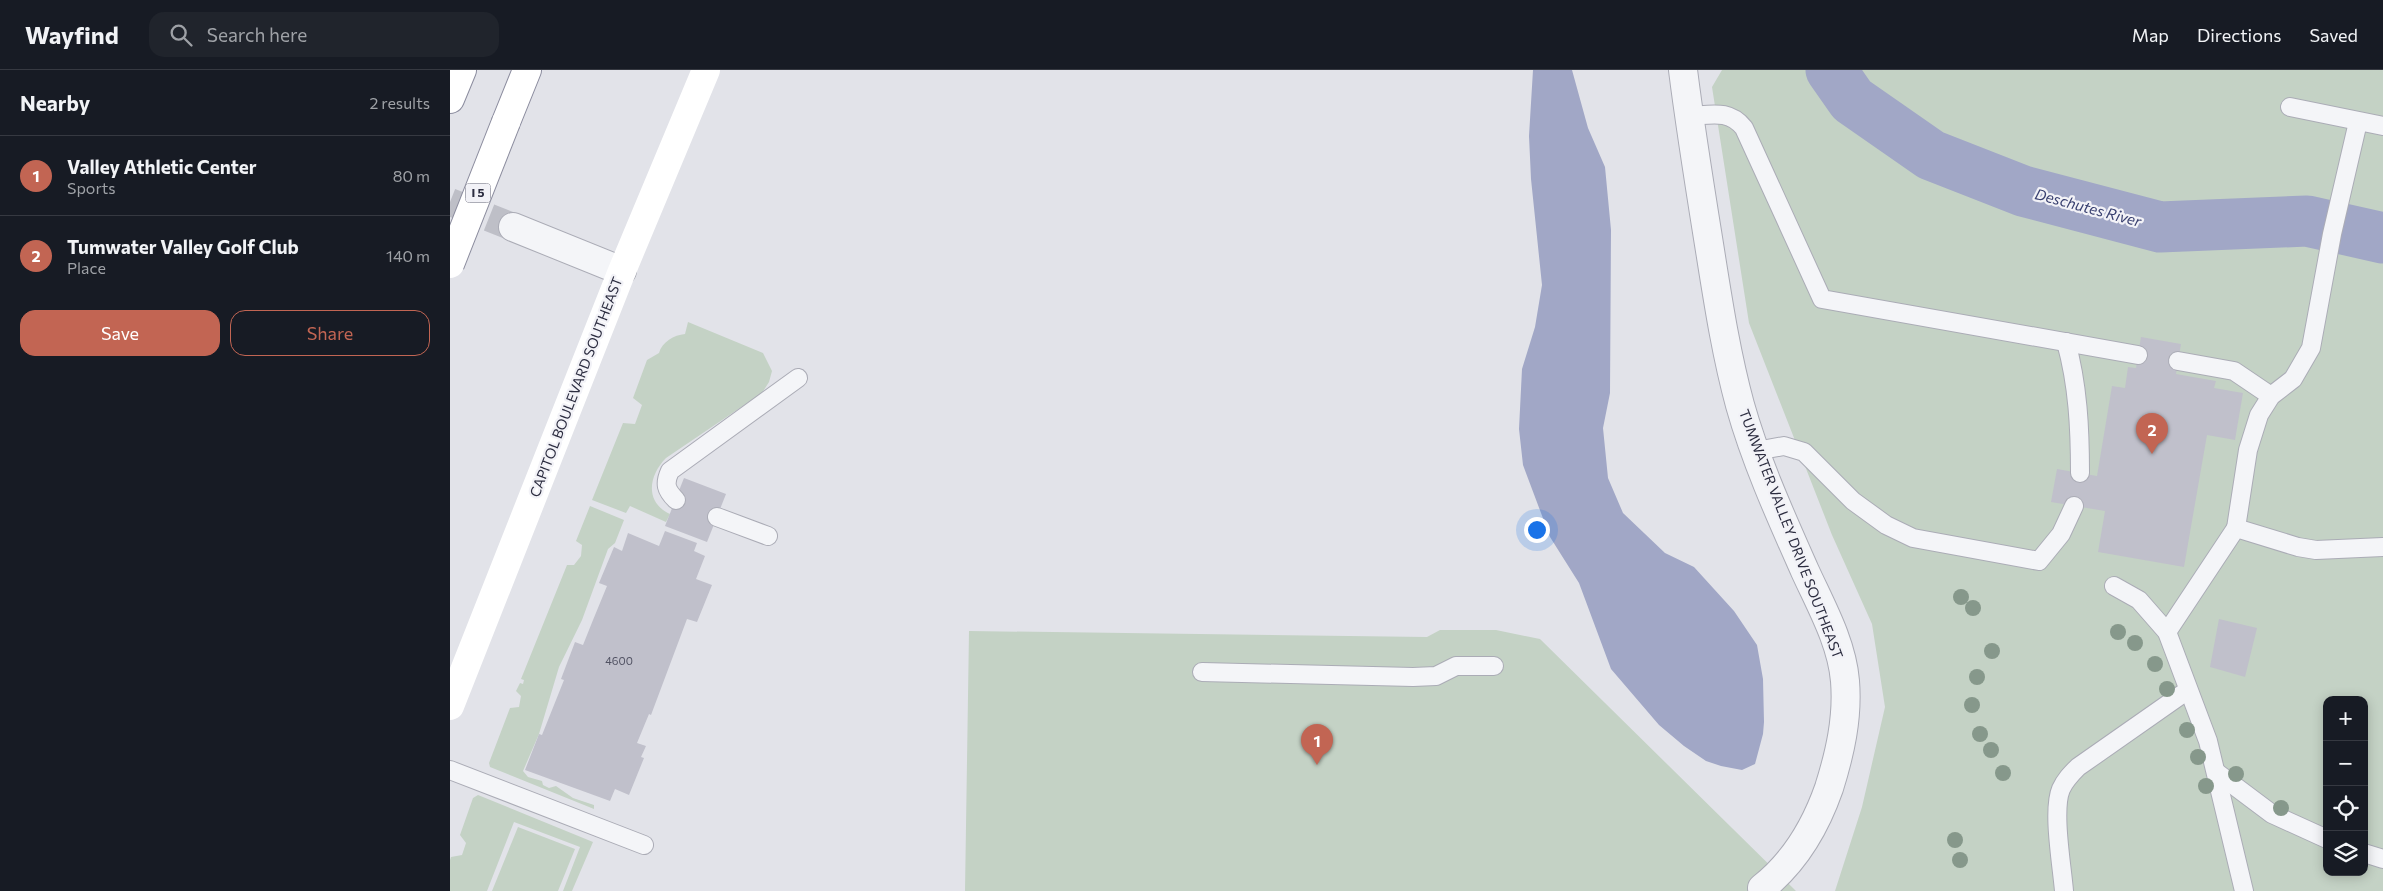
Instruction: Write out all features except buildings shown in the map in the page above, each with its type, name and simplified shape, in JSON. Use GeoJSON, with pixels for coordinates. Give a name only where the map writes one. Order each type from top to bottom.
{"type":"FeatureCollection","features":[{"type":"Feature","properties":{"kind":"main road"},"geometry":{"type":"LineString","coordinates":[[450,99],[462,70]]}},
{"type":"Feature","properties":{"kind":"main road","name":"I 5"},"geometry":{"type":"LineString","coordinates":[[450,264],[527,70]]}},
{"type":"Feature","properties":{"kind":"main road","name":"CAPITOL BOULEVARD SOUTHEAST"},"geometry":{"type":"LineString","coordinates":[[450,706],[622,271],[706,70]]}},
{"type":"Feature","properties":{"kind":"street","name":"TUMWATER VALLEY DRIVE SOUTHEAST"},"geometry":{"type":"LineString","coordinates":[[1683,70],[1725,341],[1740,406],[1756,452],[1832,634],[1845,680],[1846,708],[1838,760],[1822,809],[1803,845],[1780,874],[1762,890]]}},
{"type":"Feature","properties":{"kind":"street"},"geometry":{"type":"LineString","coordinates":[[513,226],[622,271]]}},
{"type":"Feature","properties":{"kind":"lane"},"geometry":{"type":"LineString","coordinates":[[2290,107],[2383,126]]}},
{"type":"Feature","properties":{"kind":"lane"},"geometry":{"type":"LineString","coordinates":[[1689,116],[1722,115],[1735,117],[1744,128],[1822,300],[2138,355]]}},
{"type":"Feature","properties":{"kind":"lane"},"geometry":{"type":"LineString","coordinates":[[2167,632],[2236,528],[2248,450],[2259,415],[2271,396],[2293,378],[2311,348],[2332,234],[2358,122]]}},
{"type":"Feature","properties":{"kind":"lane"},"geometry":{"type":"LineString","coordinates":[[2066,342],[2074,369],[2080,434],[2080,473]]}},
{"type":"Feature","properties":{"kind":"lane"},"geometry":{"type":"LineString","coordinates":[[2178,361],[2234,371],[2271,396]]}},
{"type":"Feature","properties":{"kind":"lane"},"geometry":{"type":"LineString","coordinates":[[676,500],[668,492],[665,482],[670,471],[798,378]]}},
{"type":"Feature","properties":{"kind":"lane"},"geometry":{"type":"LineString","coordinates":[[1756,452],[1784,446],[1804,452],[1854,500],[1886,525],[1913,538],[2039,560],[2061,534],[2074,506]]}},
{"type":"Feature","properties":{"kind":"lane"},"geometry":{"type":"LineString","coordinates":[[717,517],[768,536]]}},
{"type":"Feature","properties":{"kind":"lane"},"geometry":{"type":"LineString","coordinates":[[2236,528],[2298,547],[2316,550],[2383,548]]}},
{"type":"Feature","properties":{"kind":"lane"},"geometry":{"type":"LineString","coordinates":[[2114,586],[2139,600],[2167,632],[2208,741],[2244,891]]}},
{"type":"Feature","properties":{"kind":"lane"},"geometry":{"type":"LineString","coordinates":[[1202,672],[1413,677],[1436,676],[1456,666],[1494,666]]}},
{"type":"Feature","properties":{"kind":"lane"},"geometry":{"type":"LineString","coordinates":[[2064,891],[2057,806],[2060,790],[2067,778],[2078,767],[2188,690]]}},
{"type":"Feature","properties":{"kind":"lane"},"geometry":{"type":"LineString","coordinates":[[450,770],[644,845]]}},
{"type":"Feature","properties":{"kind":"lane"},"geometry":{"type":"LineString","coordinates":[[2216,772],[2272,814],[2323,837]]}},
{"type":"Feature","properties":{"kind":"lane"},"geometry":{"type":"LineString","coordinates":[[2368,854],[2383,858]]}},
{"type":"Feature","properties":{"kind":"green space"},"geometry":{"type":"Polygon","coordinates":[[[1722,70],[2383,70],[2383,891],[1835,891],[1862,807],[1885,707],[1872,624],[1832,535],[1749,323],[1712,87],[1722,70]]]}},
{"type":"Feature","properties":{"kind":"green space"},"geometry":{"type":"Polygon","coordinates":[[[688,322],[763,353],[772,371],[769,382],[762,393],[666,458],[660,465],[653,480],[652,488],[656,503],[670,514],[666,522],[630,506],[626,513],[592,500],[623,423],[635,424],[642,405],[633,398],[647,360],[659,353],[669,340],[685,334],[688,322]]]}},
{"type":"Feature","properties":{"kind":"green space"},"geometry":{"type":"Polygon","coordinates":[[[590,506],[624,520],[615,543],[608,549],[582,620],[559,667],[539,734],[523,771],[528,777],[542,781],[543,785],[549,788],[556,786],[573,798],[594,805],[594,809],[490,767],[489,763],[510,708],[519,707],[521,696],[516,691],[520,683],[523,684],[524,680],[521,679],[567,565],[574,565],[581,556],[582,545],[576,541],[590,506]]]}},
{"type":"Feature","properties":{"kind":"green space"},"geometry":{"type":"Polygon","coordinates":[[[1440,630],[1496,630],[1540,639],[1796,891],[965,891],[969,631],[1427,637],[1440,630]]]}},
{"type":"Feature","properties":{"kind":"green space"},"geometry":{"type":"Polygon","coordinates":[[[478,795],[593,842],[572,891],[563,891],[580,847],[514,822],[487,891],[450,891],[450,860],[451,857],[462,855],[466,843],[460,835],[473,798],[478,795]]]}},
{"type":"Feature","properties":{"kind":"green space"},"geometry":{"type":"Polygon","coordinates":[[[518,827],[575,849],[558,891],[492,891],[518,827]]]}},
{"type":"Feature","properties":{"kind":"water"},"geometry":{"type":"Polygon","coordinates":[[[1533,70],[1572,70],[1588,128],[1605,167],[1611,230],[1610,393],[1603,428],[1608,478],[1623,513],[1665,553],[1694,567],[1734,611],[1757,645],[1763,679],[1763,734],[1755,764],[1742,770],[1706,761],[1684,746],[1659,725],[1611,669],[1579,583],[1550,537],[1523,465],[1519,429],[1522,369],[1535,327],[1542,285],[1531,179],[1529,136],[1533,70]]]}},
{"type":"Feature","properties":{"kind":"waterway","name":"Deschutes River"},"geometry":{"type":"LineString","coordinates":[[1831,70],[1852,100],[1931,155],[2023,191],[2160,227],[2307,221],[2383,238]]}},
{"type":"Feature","properties":{"kind":"tunnel"},"geometry":{"type":"LineString","coordinates":[[450,202],[513,227]]}},
{"type":"Feature","properties":{"kind":"place","name":"Tumwater Valley Golf Club"},"geometry":{"type":"Point","coordinates":[2152,454]}},
{"type":"Feature","properties":{"kind":"place","name":"Valley Athletic Center"},"geometry":{"type":"Point","coordinates":[1317,765]}}]}
